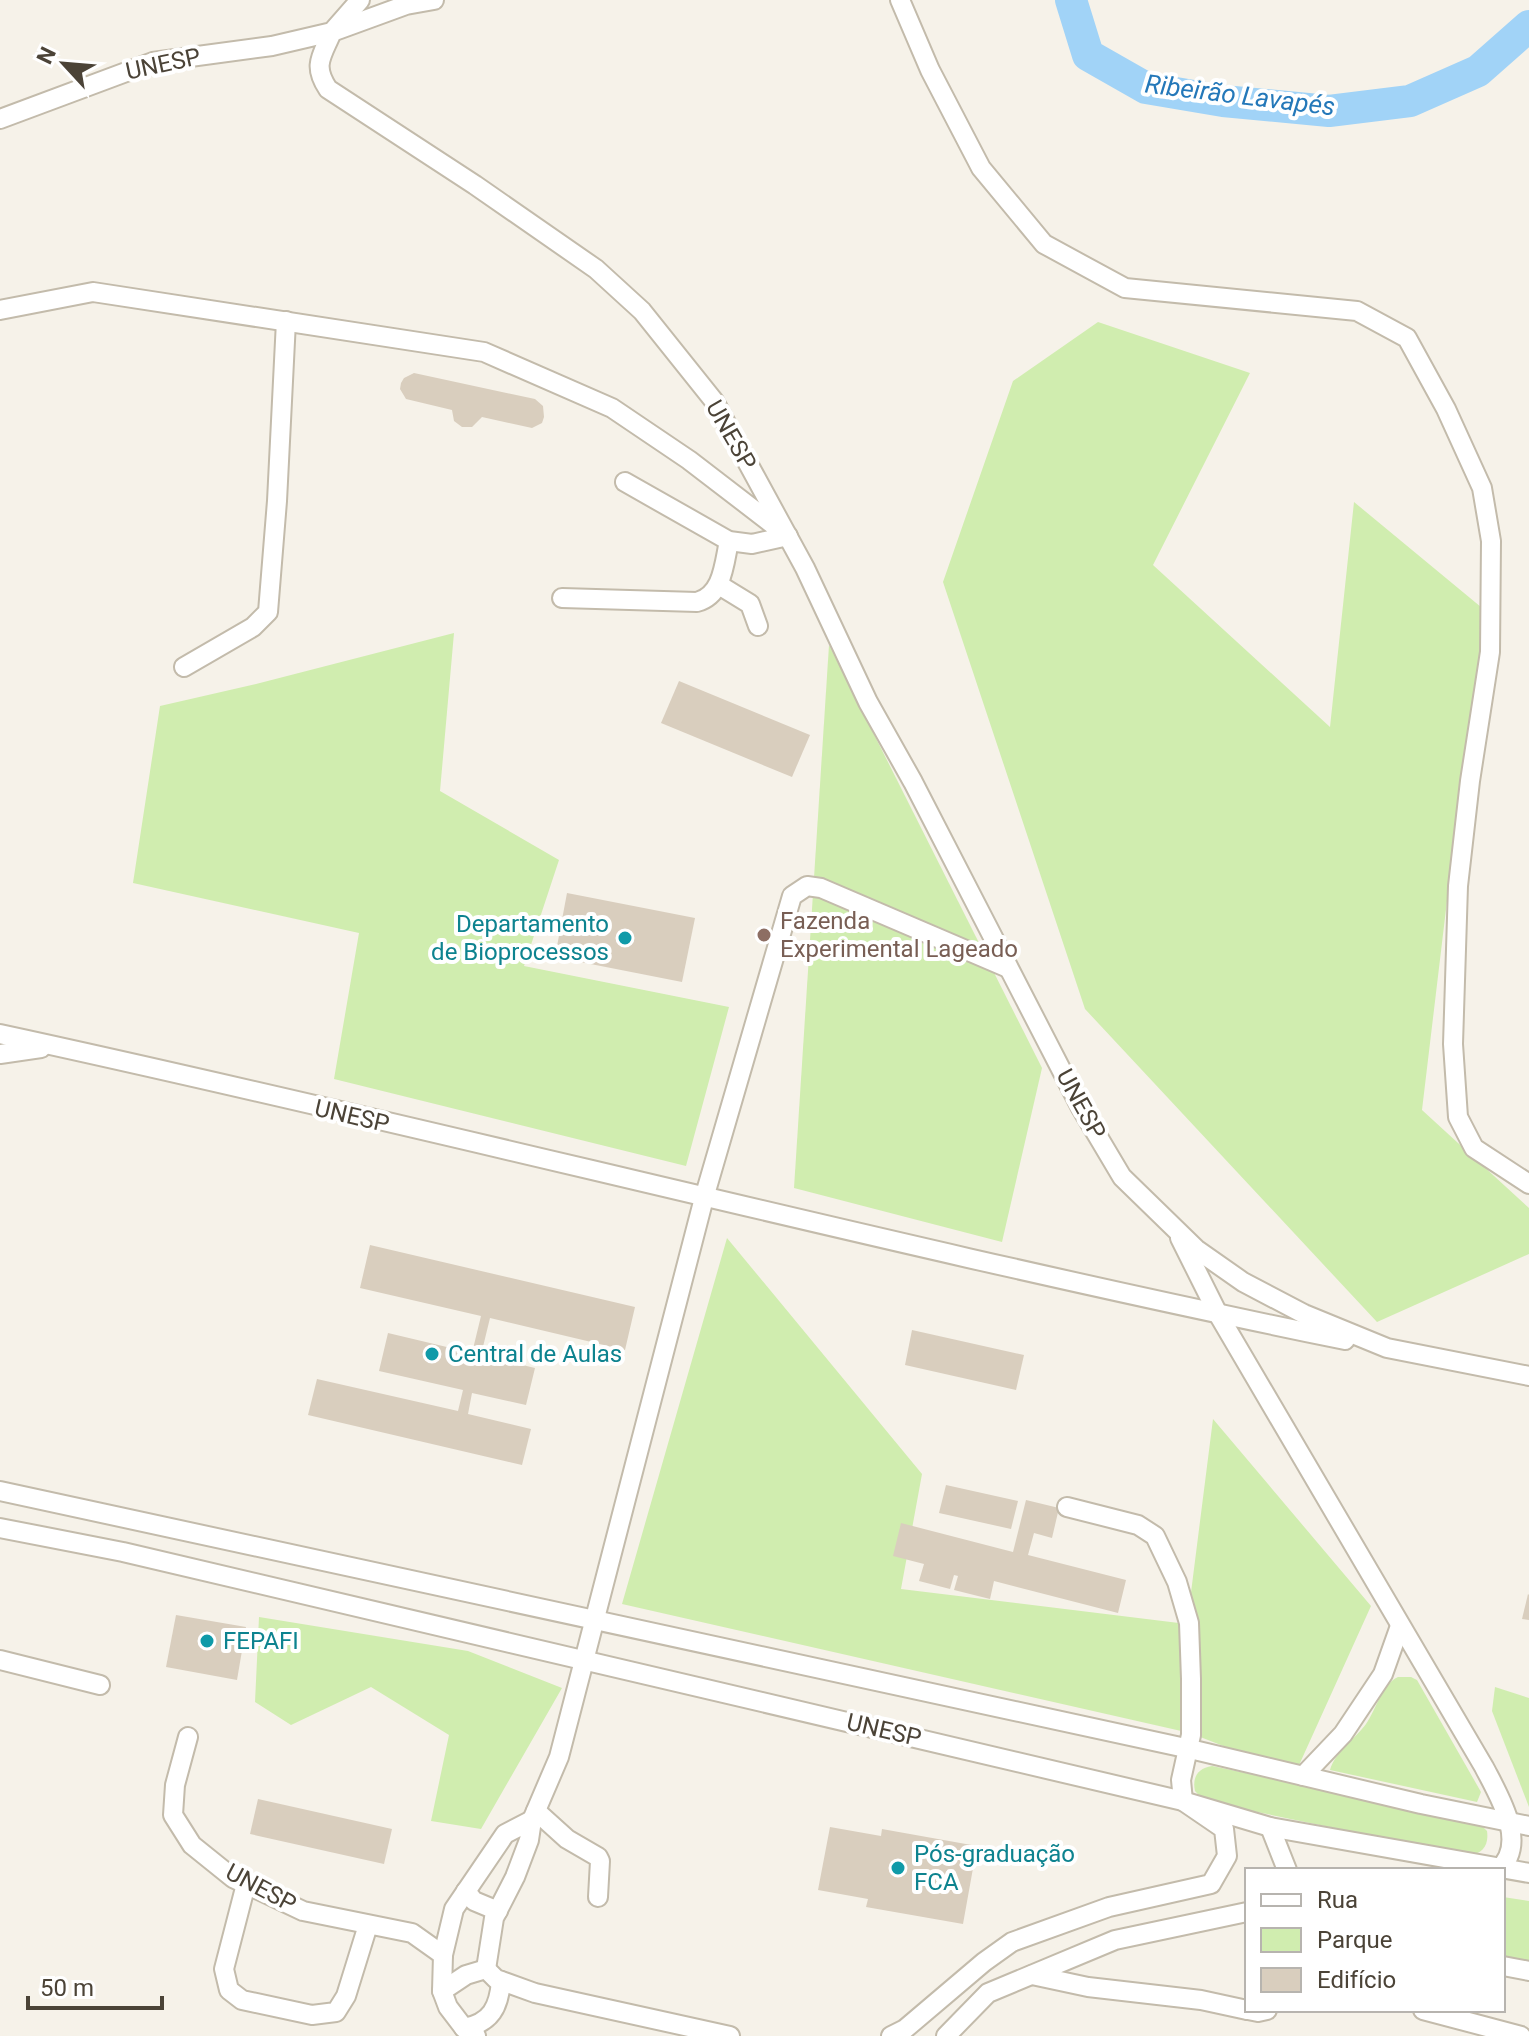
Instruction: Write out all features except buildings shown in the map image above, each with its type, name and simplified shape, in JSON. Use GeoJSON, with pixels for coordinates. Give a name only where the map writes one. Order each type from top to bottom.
{"type":"FeatureCollection","features":[{"type":"Feature","properties":{"kind":"street"},"geometry":{"type":"LineString","coordinates":[[332,32],[360,0]]}},
{"type":"Feature","properties":{"kind":"street","name":"UNESP"},"geometry":{"type":"LineString","coordinates":[[0,119],[153,62],[272,46],[332,32],[406,5],[434,0]]}},
{"type":"Feature","properties":{"kind":"street"},"geometry":{"type":"LineString","coordinates":[[900,0],[930,70],[981,168],[1044,244],[1125,288],[1357,311],[1407,338],[1446,409],[1482,488],[1491,541],[1490,652],[1458,886],[1453,1044],[1458,1117],[1474,1148],[1529,1184]]}},
{"type":"Feature","properties":{"kind":"street","name":"UNESP"},"geometry":{"type":"LineString","coordinates":[[332,32],[318,63],[319,76],[328,89],[596,269],[642,311],[714,401],[788,536],[868,702],[913,782],[1081,1108],[1122,1177],[1196,1249],[1243,1282],[1304,1314],[1387,1348]]}},
{"type":"Feature","properties":{"kind":"street"},"geometry":{"type":"LineString","coordinates":[[0,310],[93,292],[484,352],[612,408],[689,460],[788,536]]}},
{"type":"Feature","properties":{"kind":"street"},"geometry":{"type":"LineString","coordinates":[[184,667],[253,627],[268,612],[286,321]]}},
{"type":"Feature","properties":{"kind":"street"},"geometry":{"type":"LineString","coordinates":[[625,482],[729,541],[752,544],[788,536]]}},
{"type":"Feature","properties":{"kind":"street"},"geometry":{"type":"LineString","coordinates":[[562,598],[697,602],[709,599],[719,585],[729,541]]}},
{"type":"Feature","properties":{"kind":"street"},"geometry":{"type":"LineString","coordinates":[[719,585],[750,604],[758,626]]}},
{"type":"Feature","properties":{"kind":"street"},"geometry":{"type":"LineString","coordinates":[[486,1969],[494,1918],[529,1840],[534,1816],[559,1757],[704,1198],[792,896],[807,886],[821,888],[1008,968]]}},
{"type":"Feature","properties":{"kind":"street","name":"UNESP"},"geometry":{"type":"LineString","coordinates":[[0,1034],[1218,1314],[1529,1376]]}},
{"type":"Feature","properties":{"kind":"street"},"geometry":{"type":"LineString","coordinates":[[0,1054],[56,1046]]}},
{"type":"Feature","properties":{"kind":"street","name":"UNESP"},"geometry":{"type":"LineString","coordinates":[[1173,1226],[1218,1314],[1484,1767],[1509,1822],[1513,1842],[1511,1857],[1500,1868]]}},
{"type":"Feature","properties":{"kind":"street","name":"UNESP"},"geometry":{"type":"LineString","coordinates":[[0,1491],[1190,1749],[1529,1826]]}},
{"type":"Feature","properties":{"kind":"street"},"geometry":{"type":"LineString","coordinates":[[1067,1507],[1138,1525],[1155,1536],[1177,1582],[1189,1623],[1190,1749],[1183,1763],[1183,1801]]}},
{"type":"Feature","properties":{"kind":"street","name":"UNESP"},"geometry":{"type":"LineString","coordinates":[[0,1528],[123,1552],[585,1660],[1183,1801],[1270,1827],[1494,1868]]}},
{"type":"Feature","properties":{"kind":"street"},"geometry":{"type":"LineString","coordinates":[[1303,1776],[1343,1734],[1383,1674],[1400,1626]]}},
{"type":"Feature","properties":{"kind":"street"},"geometry":{"type":"LineString","coordinates":[[0,1660],[100,1685]]}},
{"type":"Feature","properties":{"kind":"street","name":"UNESP"},"geometry":{"type":"LineString","coordinates":[[188,1737],[175,1785],[173,1815],[192,1845],[233,1878],[303,1911],[412,1933],[443,1955]]}},
{"type":"Feature","properties":{"kind":"street","name":"UNESP"},"geometry":{"type":"LineString","coordinates":[[891,2036],[905,2029],[1012,1942],[1109,1907],[1211,1884],[1227,1856],[1224,1829],[1183,1801]]}},
{"type":"Feature","properties":{"kind":"street"},"geometry":{"type":"LineString","coordinates":[[501,1981],[500,1995],[492,2016],[470,2032],[448,2007],[442,1991],[443,1955],[454,1909],[478,1872],[505,1834],[534,1816]]}},
{"type":"Feature","properties":{"kind":"street"},"geometry":{"type":"LineString","coordinates":[[534,1816],[598,1857],[598,1897]]}},
{"type":"Feature","properties":{"kind":"street"},"geometry":{"type":"LineString","coordinates":[[1270,1827],[1286,1868]]}},
{"type":"Feature","properties":{"kind":"street","name":"UNESP"},"geometry":{"type":"LineString","coordinates":[[1505,1870],[1529,1873]]}},
{"type":"Feature","properties":{"kind":"street"},"geometry":{"type":"LineString","coordinates":[[478,1872],[511,1884]]}},
{"type":"Feature","properties":{"kind":"street"},"geometry":{"type":"LineString","coordinates":[[246,1884],[224,1969],[229,1990],[242,2000],[312,2015],[336,2012],[346,1996],[368,1925]]}},
{"type":"Feature","properties":{"kind":"street"},"geometry":{"type":"LineString","coordinates":[[466,1891],[474,1901],[498,1911]]}},
{"type":"Feature","properties":{"kind":"street"},"geometry":{"type":"LineString","coordinates":[[946,2036],[988,1993],[1115,1940],[1245,1912]]}},
{"type":"Feature","properties":{"kind":"street"},"geometry":{"type":"LineString","coordinates":[[1505,1966],[1529,1971]]}},
{"type":"Feature","properties":{"kind":"street"},"geometry":{"type":"LineString","coordinates":[[486,1969],[501,1981],[535,1993],[730,2036]]}},
{"type":"Feature","properties":{"kind":"street"},"geometry":{"type":"LineString","coordinates":[[442,1991],[466,1975],[486,1969]]}},
{"type":"Feature","properties":{"kind":"street"},"geometry":{"type":"LineString","coordinates":[[1032,1975],[1088,1987],[1201,2000],[1245,2010]]}},
{"type":"Feature","properties":{"kind":"street"},"geometry":{"type":"LineString","coordinates":[[1431,2012],[1521,2036]]}},
{"type":"Feature","properties":{"kind":"green space"},"geometry":{"type":"Polygon","coordinates":[[[1098,322],[1250,373],[1153,565],[1330,727],[1354,502],[1487,612],[1455,834],[1422,1110],[1529,1208],[1529,1254],[1377,1322],[1085,1009],[943,582],[1013,381],[1098,322]]]}},
{"type":"Feature","properties":{"kind":"green space"},"geometry":{"type":"Polygon","coordinates":[[[454,633],[440,791],[559,860],[524,966],[729,1007],[686,1166],[334,1079],[359,933],[133,883],[160,706],[454,633]]]}},
{"type":"Feature","properties":{"kind":"green space"},"geometry":{"type":"Polygon","coordinates":[[[829,645],[1042,1068],[1002,1242],[794,1188],[829,645]]]}},
{"type":"Feature","properties":{"kind":"green space"},"geometry":{"type":"Polygon","coordinates":[[[727,1238],[922,1474],[901,1589],[1187,1624],[1213,1419],[1371,1606],[1295,1774],[1190,1733],[622,1604],[727,1238]]]}},
{"type":"Feature","properties":{"kind":"green space"},"geometry":{"type":"Polygon","coordinates":[[[259,1617],[468,1651],[562,1688],[481,1829],[431,1821],[449,1735],[371,1687],[291,1725],[255,1702],[259,1617]]]}},
{"type":"Feature","properties":{"kind":"green space"},"geometry":{"type":"Polygon","coordinates":[[[1398,1677],[1417,1680],[1481,1792],[1477,1802],[1330,1770],[1341,1751],[1366,1724],[1388,1685],[1398,1677]]]}},
{"type":"Feature","properties":{"kind":"green space"},"geometry":{"type":"Polygon","coordinates":[[[1495,1687],[1529,1698],[1529,1807],[1492,1711],[1495,1687]]]}},
{"type":"Feature","properties":{"kind":"green space"},"geometry":{"type":"Polygon","coordinates":[[[1212,1766],[1477,1821],[1487,1831],[1486,1844],[1478,1853],[1469,1856],[1204,1801],[1195,1791],[1194,1781],[1200,1771],[1212,1766]]]}},
{"type":"Feature","properties":{"kind":"green space"},"geometry":{"type":"Polygon","coordinates":[[[1505,1897],[1529,1901],[1529,1962],[1505,1957],[1505,1897]]]}},
{"type":"Feature","properties":{"kind":"waterway","name":"Ribeirão Lavapés"},"geometry":{"type":"LineString","coordinates":[[1071,0],[1088,55],[1146,88],[1223,101],[1329,111],[1410,101],[1478,71],[1529,26]]}},
{"type":"Feature","properties":{"kind":"place","name":"Fazenda Experimental Lageado"},"geometry":{"type":"Point","coordinates":[764,935]}},
{"type":"Feature","properties":{"kind":"place","name":"Departamento de Bioprocessos"},"geometry":{"type":"Point","coordinates":[625,938]}},
{"type":"Feature","properties":{"kind":"place","name":"Central de Aulas"},"geometry":{"type":"Point","coordinates":[432,1354]}},
{"type":"Feature","properties":{"kind":"place","name":"FEPAFI"},"geometry":{"type":"Point","coordinates":[207,1641]}},
{"type":"Feature","properties":{"kind":"place","name":"Pós-graduação FCA"},"geometry":{"type":"Point","coordinates":[898,1868]}}]}
